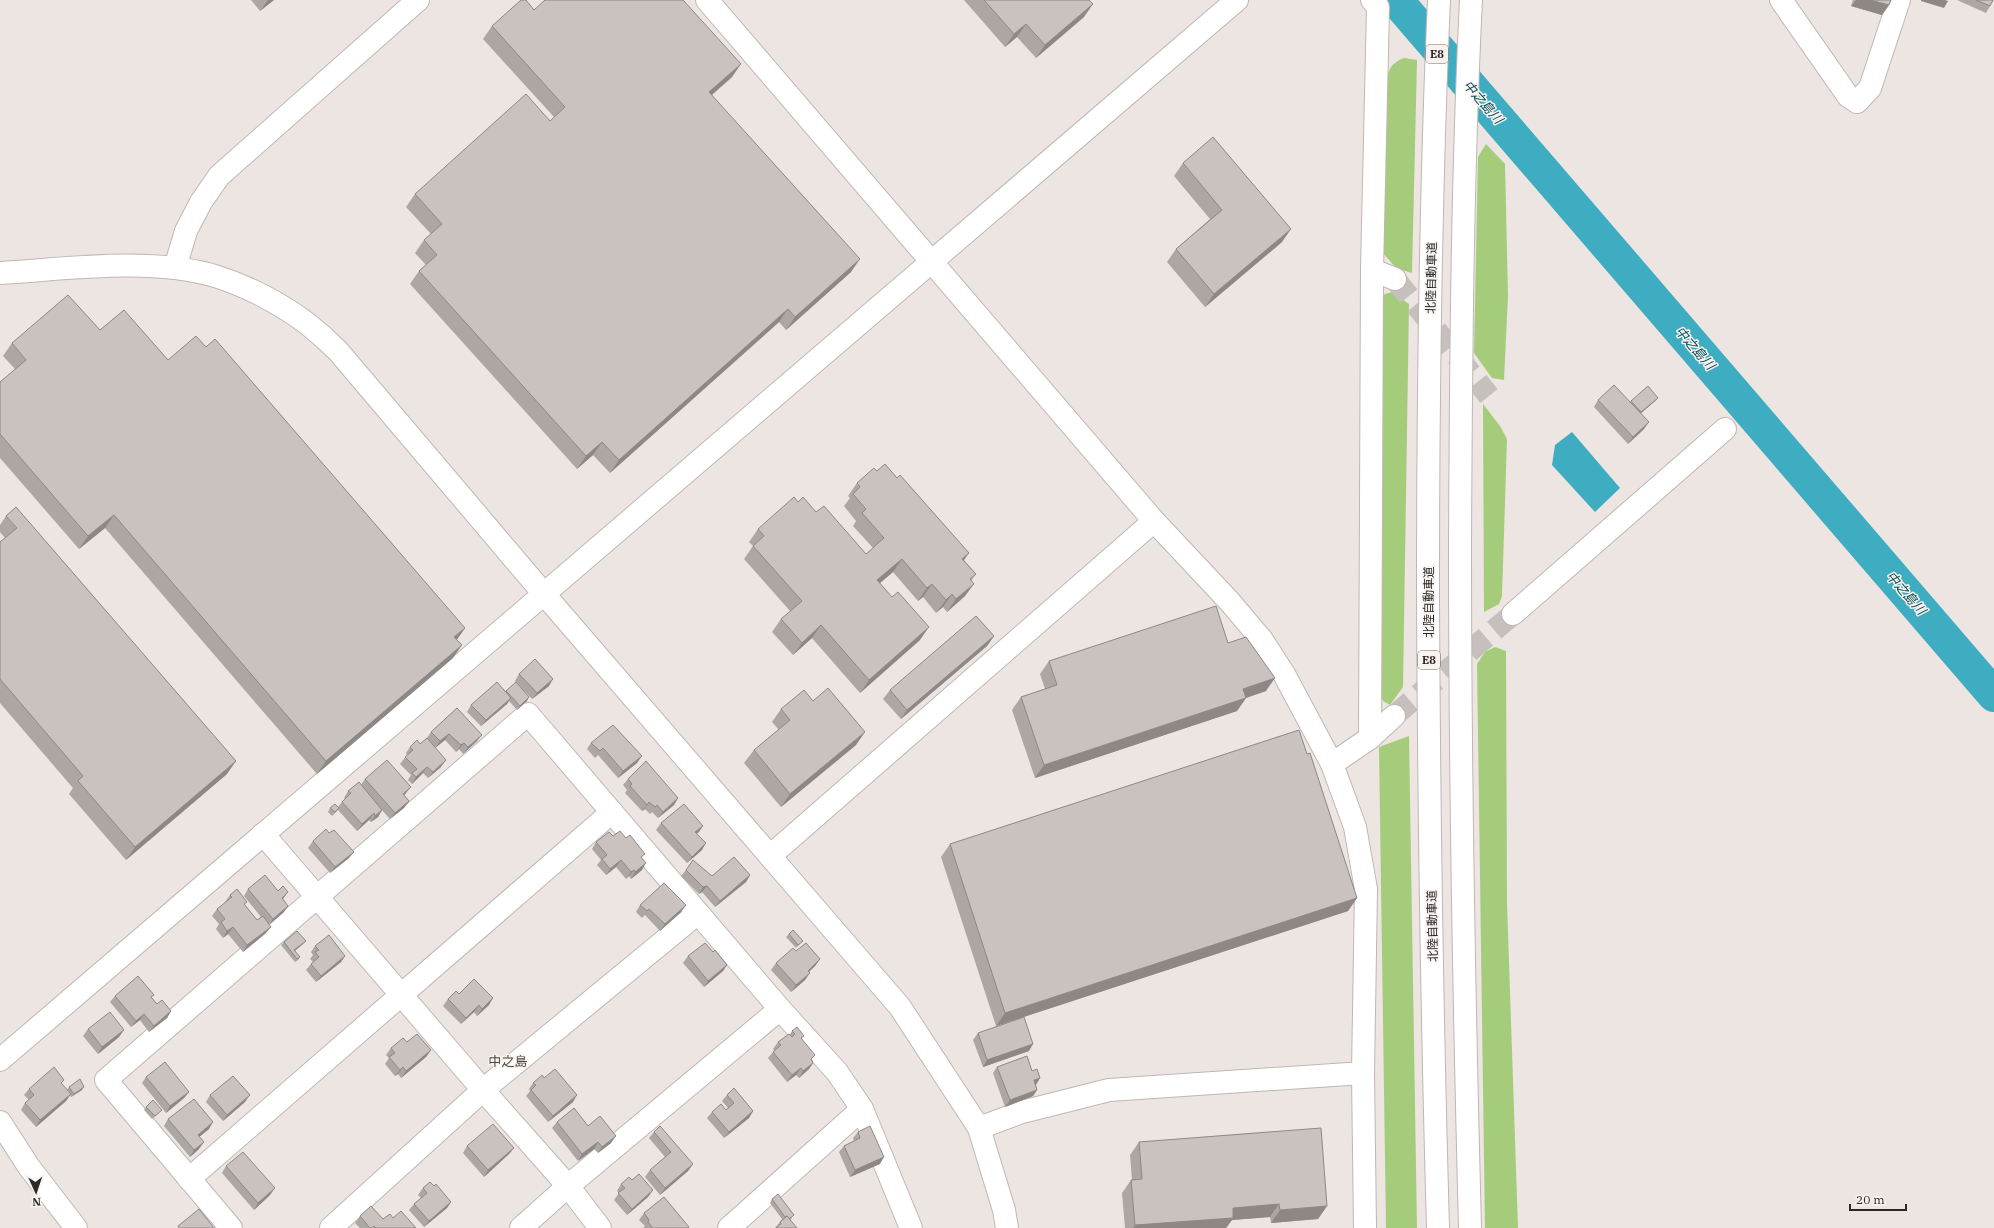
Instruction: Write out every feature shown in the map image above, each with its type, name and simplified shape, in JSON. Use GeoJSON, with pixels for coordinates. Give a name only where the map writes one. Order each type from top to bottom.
{"type":"FeatureCollection","features":[{"type":"Feature","properties":{"kind":"main road"},"geometry":{"type":"LineString","coordinates":[[175,268],[186,231],[201,202],[218,176],[418,0]]}},
{"type":"Feature","properties":{"kind":"main road"},"geometry":{"type":"LineString","coordinates":[[708,0],[1154,521],[1230,602],[1262,640],[1288,681],[1332,764],[1355,827],[1366,889],[1363,1073],[1365,1228]]}},
{"type":"Feature","properties":{"kind":"main road"},"geometry":{"type":"LineString","coordinates":[[0,1060],[544,594],[930,260],[1237,0]]}},
{"type":"Feature","properties":{"kind":"main road"},"geometry":{"type":"LineString","coordinates":[[1370,738],[1372,270],[1378,7],[1372,0]]}},
{"type":"Feature","properties":{"kind":"main road"},"geometry":{"type":"LineString","coordinates":[[1470,1228],[1460,688],[1461,316],[1471,0]]}},
{"type":"Feature","properties":{"kind":"main road"},"geometry":{"type":"LineString","coordinates":[[1469,44],[1475,0]]}},
{"type":"Feature","properties":{"kind":"main road"},"geometry":{"type":"LineString","coordinates":[[1781,0],[1848,96],[1857,102],[1870,88],[1899,0]]}},
{"type":"Feature","properties":{"kind":"main road","name":"北陸自動車道"},"geometry":{"type":"LineString","coordinates":[[1438,1228],[1431,901],[1428,494],[1430,304],[1439,7]]}},
{"type":"Feature","properties":{"kind":"main road"},"geometry":{"type":"LineString","coordinates":[[0,273],[139,266],[175,268],[214,276],[250,290],[309,324],[338,351],[544,594],[900,1007],[979,1128],[1004,1210],[1007,1228]]}},
{"type":"Feature","properties":{"kind":"main road"},"geometry":{"type":"LineString","coordinates":[[1372,270],[1395,279]]}},
{"type":"Feature","properties":{"kind":"main road"},"geometry":{"type":"LineString","coordinates":[[1513,614],[1725,429]]}},
{"type":"Feature","properties":{"kind":"main road"},"geometry":{"type":"LineString","coordinates":[[770,856],[1154,521]]}},
{"type":"Feature","properties":{"kind":"main road"},"geometry":{"type":"LineString","coordinates":[[231,1228],[106,1080],[528,714],[780,1009],[837,1072],[862,1109],[912,1228]]}},
{"type":"Feature","properties":{"kind":"main road"},"geometry":{"type":"LineString","coordinates":[[1332,764],[1370,738],[1394,716]]}},
{"type":"Feature","properties":{"kind":"main road"},"geometry":{"type":"LineString","coordinates":[[189,1179],[612,812]]}},
{"type":"Feature","properties":{"kind":"main road"},"geometry":{"type":"LineString","coordinates":[[263,834],[316,897],[402,993],[483,1090],[568,1186],[600,1228]]}},
{"type":"Feature","properties":{"kind":"main road"},"geometry":{"type":"LineString","coordinates":[[331,1228],[483,1090],[698,913]]}},
{"type":"Feature","properties":{"kind":"main road"},"geometry":{"type":"LineString","coordinates":[[520,1228],[568,1186],[780,1009]]}},
{"type":"Feature","properties":{"kind":"main road"},"geometry":{"type":"LineString","coordinates":[[979,1128],[1022,1112],[1109,1090],[1363,1073]]}},
{"type":"Feature","properties":{"kind":"main road"},"geometry":{"type":"LineString","coordinates":[[729,1228],[862,1109]]}},
{"type":"Feature","properties":{"kind":"main road"},"geometry":{"type":"LineString","coordinates":[[0,1122],[29,1167],[76,1228]]}},
{"type":"Feature","properties":{"kind":"green space"},"geometry":{"type":"Polygon","coordinates":[[[1404,58],[1417,60],[1412,273],[1396,268],[1383,253],[1386,83],[1388,74],[1393,65],[1404,58]]]}},
{"type":"Feature","properties":{"kind":"green space"},"geometry":{"type":"Polygon","coordinates":[[[1486,144],[1505,164],[1508,296],[1504,380],[1492,378],[1474,353],[1478,157],[1486,144]]]}},
{"type":"Feature","properties":{"kind":"green space"},"geometry":{"type":"Polygon","coordinates":[[[1392,292],[1409,304],[1403,687],[1390,705],[1383,701],[1379,690],[1382,295],[1392,292]]]}},
{"type":"Feature","properties":{"kind":"green space"},"geometry":{"type":"Polygon","coordinates":[[[1483,404],[1500,426],[1507,439],[1502,596],[1499,604],[1484,612],[1483,404]]]}},
{"type":"Feature","properties":{"kind":"green space"},"geometry":{"type":"Polygon","coordinates":[[[1495,647],[1506,651],[1507,903],[1518,1228],[1485,1228],[1477,664],[1485,652],[1495,647]]]}},
{"type":"Feature","properties":{"kind":"green space"},"geometry":{"type":"Polygon","coordinates":[[[1409,736],[1417,1228],[1386,1228],[1379,747],[1409,736]]]}},
{"type":"Feature","properties":{"kind":"water"},"geometry":{"type":"Polygon","coordinates":[[[1572,432],[1620,488],[1595,512],[1552,465],[1555,445],[1572,432]]]}},
{"type":"Feature","properties":{"kind":"building"},"geometry":{"type":"Polygon","coordinates":[[[521,0],[526,0],[534,10],[545,0],[683,0],[741,64],[709,92],[860,259],[795,317],[788,309],[619,460],[602,442],[586,456],[419,271],[437,255],[424,240],[442,224],[415,194],[526,94],[550,121],[565,107],[492,26],[521,0]]]}},
{"type":"Feature","properties":{"kind":"building"},"geometry":{"type":"Polygon","coordinates":[[[984,0],[1089,0],[1093,4],[1045,45],[1026,24],[1014,34],[984,0]]]}},
{"type":"Feature","properties":{"kind":"building"},"geometry":{"type":"Polygon","coordinates":[[[1870,0],[1891,0],[1889,5],[1870,0]]]}},
{"type":"Feature","properties":{"kind":"building"},"geometry":{"type":"Polygon","coordinates":[[[1976,0],[1993,0],[1990,6],[1976,0]]]}},
{"type":"Feature","properties":{"kind":"building"},"geometry":{"type":"Polygon","coordinates":[[[1213,137],[1291,229],[1214,294],[1176,249],[1222,210],[1183,163],[1213,137]]]}},
{"type":"Feature","properties":{"kind":"building"},"geometry":{"type":"Polygon","coordinates":[[[68,295],[100,330],[124,310],[168,360],[196,336],[206,347],[215,339],[465,628],[454,637],[462,645],[326,761],[114,515],[88,536],[0,434],[0,382],[26,360],[12,343],[68,295]]]}},
{"type":"Feature","properties":{"kind":"building"},"geometry":{"type":"Polygon","coordinates":[[[1614,385],[1649,422],[1633,437],[1598,400],[1614,385]]]}},
{"type":"Feature","properties":{"kind":"building"},"geometry":{"type":"Polygon","coordinates":[[[1648,386],[1658,398],[1641,412],[1631,401],[1648,386]]]}},
{"type":"Feature","properties":{"kind":"building"},"geometry":{"type":"Polygon","coordinates":[[[885,464],[897,478],[900,475],[969,553],[962,559],[976,574],[970,579],[974,584],[956,599],[952,594],[946,600],[932,584],[927,588],[902,559],[877,580],[892,597],[898,592],[929,627],[869,680],[821,625],[802,643],[781,619],[802,601],[753,546],[764,536],[758,529],[794,497],[798,502],[803,497],[816,512],[824,506],[866,554],[884,538],[862,513],[866,509],[853,494],[860,487],[857,483],[874,468],[877,471],[885,464]]]}},
{"type":"Feature","properties":{"kind":"building"},"geometry":{"type":"Polygon","coordinates":[[[16,507],[236,761],[135,847],[78,781],[83,776],[0,679],[0,542],[17,528],[6,516],[16,507]]]}},
{"type":"Feature","properties":{"kind":"building"},"geometry":{"type":"Polygon","coordinates":[[[1216,606],[1228,643],[1246,637],[1275,678],[1243,689],[1246,698],[1044,765],[1021,697],[1057,685],[1049,661],[1216,606]]]}},
{"type":"Feature","properties":{"kind":"building"},"geometry":{"type":"Polygon","coordinates":[[[976,616],[994,636],[907,710],[890,690],[976,616]]]}},
{"type":"Feature","properties":{"kind":"building"},"geometry":{"type":"Polygon","coordinates":[[[535,659],[553,679],[537,693],[519,674],[535,659]]]}},
{"type":"Feature","properties":{"kind":"building"},"geometry":{"type":"Polygon","coordinates":[[[497,682],[511,698],[486,720],[471,705],[497,682]]]}},
{"type":"Feature","properties":{"kind":"building"},"geometry":{"type":"Polygon","coordinates":[[[516,682],[529,697],[520,706],[506,691],[516,682]]]}},
{"type":"Feature","properties":{"kind":"building"},"geometry":{"type":"Polygon","coordinates":[[[828,688],[865,732],[790,794],[754,750],[790,720],[781,709],[804,690],[813,701],[828,688]]]}},
{"type":"Feature","properties":{"kind":"building"},"geometry":{"type":"Polygon","coordinates":[[[457,708],[482,735],[468,747],[464,743],[461,745],[449,734],[440,741],[431,732],[457,708]]]}},
{"type":"Feature","properties":{"kind":"building"},"geometry":{"type":"Polygon","coordinates":[[[613,725],[642,756],[623,771],[603,748],[600,751],[591,743],[613,725]]]}},
{"type":"Feature","properties":{"kind":"building"},"geometry":{"type":"Polygon","coordinates":[[[1299,730],[1307,754],[1310,753],[1357,898],[1005,1013],[950,844],[1299,730]]]}},
{"type":"Feature","properties":{"kind":"building"},"geometry":{"type":"Polygon","coordinates":[[[427,738],[446,760],[433,772],[427,767],[416,777],[412,773],[417,769],[405,757],[413,750],[410,747],[417,740],[420,744],[427,738]]]}},
{"type":"Feature","properties":{"kind":"building"},"geometry":{"type":"Polygon","coordinates":[[[387,760],[411,787],[403,794],[409,801],[395,813],[365,779],[387,760]]]}},
{"type":"Feature","properties":{"kind":"building"},"geometry":{"type":"Polygon","coordinates":[[[646,761],[678,798],[663,812],[657,805],[655,807],[649,802],[647,805],[630,786],[632,784],[628,779],[646,761]]]}},
{"type":"Feature","properties":{"kind":"building"},"geometry":{"type":"Polygon","coordinates":[[[359,782],[382,810],[375,816],[374,813],[362,824],[342,802],[351,793],[348,791],[359,782]]]}},
{"type":"Feature","properties":{"kind":"building"},"geometry":{"type":"Polygon","coordinates":[[[335,804],[339,808],[335,812],[330,808],[335,804]]]}},
{"type":"Feature","properties":{"kind":"building"},"geometry":{"type":"Polygon","coordinates":[[[684,804],[703,826],[695,832],[706,843],[692,857],[661,823],[684,804]]]}},
{"type":"Feature","properties":{"kind":"building"},"geometry":{"type":"Polygon","coordinates":[[[326,829],[329,833],[334,830],[354,852],[335,867],[313,841],[326,829]]]}},
{"type":"Feature","properties":{"kind":"building"},"geometry":{"type":"Polygon","coordinates":[[[620,831],[626,838],[630,835],[645,854],[641,857],[646,863],[635,872],[634,870],[631,872],[621,860],[610,869],[602,859],[607,855],[596,842],[609,832],[613,836],[620,831]]]}},
{"type":"Feature","properties":{"kind":"building"},"geometry":{"type":"Polygon","coordinates":[[[734,857],[750,875],[720,901],[707,886],[703,887],[686,870],[693,860],[712,876],[734,857]]]}},
{"type":"Feature","properties":{"kind":"building"},"geometry":{"type":"Polygon","coordinates":[[[265,875],[278,891],[283,886],[288,892],[282,898],[288,906],[273,919],[248,889],[265,875]]]}},
{"type":"Feature","properties":{"kind":"building"},"geometry":{"type":"Polygon","coordinates":[[[664,883],[686,905],[665,924],[649,909],[647,911],[640,905],[664,883]]]}},
{"type":"Feature","properties":{"kind":"building"},"geometry":{"type":"Polygon","coordinates":[[[237,889],[247,902],[244,904],[257,920],[263,916],[271,927],[247,945],[233,927],[227,931],[221,922],[225,919],[217,909],[232,897],[230,895],[237,889]]]}},
{"type":"Feature","properties":{"kind":"building"},"geometry":{"type":"Polygon","coordinates":[[[793,930],[803,941],[798,945],[789,934],[793,930]]]}},
{"type":"Feature","properties":{"kind":"building"},"geometry":{"type":"Polygon","coordinates":[[[297,931],[306,941],[294,950],[300,957],[297,959],[284,942],[297,931]]]}},
{"type":"Feature","properties":{"kind":"building"},"geometry":{"type":"Polygon","coordinates":[[[329,935],[345,956],[321,976],[311,964],[319,957],[315,952],[319,950],[315,946],[329,935]]]}},
{"type":"Feature","properties":{"kind":"building"},"geometry":{"type":"Polygon","coordinates":[[[705,943],[713,952],[715,950],[727,965],[708,981],[688,956],[705,943]]]}},
{"type":"Feature","properties":{"kind":"building"},"geometry":{"type":"Polygon","coordinates":[[[806,943],[820,959],[808,971],[810,973],[796,985],[776,963],[793,948],[796,951],[806,943]]]}},
{"type":"Feature","properties":{"kind":"building"},"geometry":{"type":"Polygon","coordinates":[[[138,976],[154,995],[151,997],[157,1004],[162,1000],[171,1011],[154,1026],[144,1014],[136,1021],[115,996],[138,976]]]}},
{"type":"Feature","properties":{"kind":"building"},"geometry":{"type":"Polygon","coordinates":[[[474,979],[493,998],[482,1009],[479,1005],[466,1018],[448,999],[456,991],[459,994],[474,979]]]}},
{"type":"Feature","properties":{"kind":"building"},"geometry":{"type":"Polygon","coordinates":[[[110,1012],[124,1030],[102,1047],[88,1029],[110,1012]]]}},
{"type":"Feature","properties":{"kind":"building"},"geometry":{"type":"Polygon","coordinates":[[[1024,1017],[1033,1044],[987,1060],[978,1033],[1024,1017]]]}},
{"type":"Feature","properties":{"kind":"building"},"geometry":{"type":"Polygon","coordinates":[[[797,1027],[804,1036],[801,1038],[815,1055],[811,1059],[813,1063],[803,1071],[801,1068],[792,1075],[773,1052],[781,1045],[778,1042],[789,1034],[792,1037],[795,1034],[792,1031],[797,1027]]]}},
{"type":"Feature","properties":{"kind":"building"},"geometry":{"type":"Polygon","coordinates":[[[417,1034],[431,1050],[406,1071],[403,1067],[400,1070],[389,1057],[395,1053],[391,1048],[403,1038],[407,1042],[417,1034]]]}},
{"type":"Feature","properties":{"kind":"building"},"geometry":{"type":"Polygon","coordinates":[[[1027,1056],[1032,1071],[1037,1069],[1040,1078],[1034,1080],[1037,1090],[1010,1100],[997,1067],[1027,1056]]]}},
{"type":"Feature","properties":{"kind":"building"},"geometry":{"type":"Polygon","coordinates":[[[165,1062],[189,1092],[170,1106],[146,1077],[165,1062]]]}},
{"type":"Feature","properties":{"kind":"building"},"geometry":{"type":"Polygon","coordinates":[[[54,1067],[64,1080],[61,1083],[71,1094],[40,1120],[25,1103],[34,1095],[29,1089],[54,1067]]]}},
{"type":"Feature","properties":{"kind":"building"},"geometry":{"type":"Polygon","coordinates":[[[555,1069],[577,1095],[553,1116],[531,1090],[536,1085],[533,1083],[542,1075],[544,1078],[555,1069]]]}},
{"type":"Feature","properties":{"kind":"building"},"geometry":{"type":"Polygon","coordinates":[[[233,1076],[250,1095],[227,1115],[210,1095],[233,1076]]]}},
{"type":"Feature","properties":{"kind":"building"},"geometry":{"type":"Polygon","coordinates":[[[80,1079],[84,1087],[74,1094],[69,1087],[80,1079]]]}},
{"type":"Feature","properties":{"kind":"building"},"geometry":{"type":"Polygon","coordinates":[[[734,1088],[753,1111],[729,1132],[712,1112],[721,1104],[726,1110],[734,1103],[727,1095],[734,1088]]]}},
{"type":"Feature","properties":{"kind":"building"},"geometry":{"type":"Polygon","coordinates":[[[194,1099],[213,1122],[198,1135],[204,1142],[194,1150],[168,1119],[194,1099]]]}},
{"type":"Feature","properties":{"kind":"building"},"geometry":{"type":"Polygon","coordinates":[[[153,1100],[162,1110],[155,1116],[146,1107],[153,1100]]]}},
{"type":"Feature","properties":{"kind":"building"},"geometry":{"type":"Polygon","coordinates":[[[574,1108],[588,1126],[600,1116],[616,1136],[602,1147],[598,1142],[582,1154],[557,1122],[574,1108]]]}},
{"type":"Feature","properties":{"kind":"building"},"geometry":{"type":"Polygon","coordinates":[[[493,1124],[514,1148],[488,1170],[467,1146],[493,1124]]]}},
{"type":"Feature","properties":{"kind":"building"},"geometry":{"type":"Polygon","coordinates":[[[660,1126],[693,1164],[665,1188],[650,1170],[671,1152],[654,1132],[660,1126]]]}},
{"type":"Feature","properties":{"kind":"building"},"geometry":{"type":"Polygon","coordinates":[[[870,1126],[884,1157],[855,1170],[844,1146],[860,1138],[858,1132],[870,1126]]]}},
{"type":"Feature","properties":{"kind":"building"},"geometry":{"type":"Polygon","coordinates":[[[1321,1128],[1327,1206],[1280,1210],[1279,1204],[1233,1208],[1233,1218],[1135,1225],[1131,1180],[1142,1179],[1139,1142],[1321,1128]]]}},
{"type":"Feature","properties":{"kind":"building"},"geometry":{"type":"Polygon","coordinates":[[[243,1152],[275,1188],[258,1203],[226,1166],[243,1152]]]}},
{"type":"Feature","properties":{"kind":"building"},"geometry":{"type":"Polygon","coordinates":[[[639,1174],[653,1190],[632,1209],[618,1193],[625,1188],[621,1184],[629,1177],[632,1180],[639,1174]]]}},
{"type":"Feature","properties":{"kind":"building"},"geometry":{"type":"Polygon","coordinates":[[[430,1182],[434,1186],[436,1184],[451,1202],[429,1221],[414,1204],[427,1193],[423,1188],[430,1182]]]}},
{"type":"Feature","properties":{"kind":"building"},"geometry":{"type":"Polygon","coordinates":[[[778,1194],[794,1215],[789,1219],[787,1216],[785,1217],[772,1199],[778,1194]]]}},
{"type":"Feature","properties":{"kind":"building"},"geometry":{"type":"Polygon","coordinates":[[[664,1197],[689,1227],[688,1228],[653,1228],[648,1222],[649,1220],[644,1213],[664,1197]]]}},
{"type":"Feature","properties":{"kind":"building"},"geometry":{"type":"Polygon","coordinates":[[[371,1206],[383,1219],[390,1214],[393,1218],[401,1211],[416,1228],[376,1228],[374,1226],[370,1228],[360,1216],[371,1206]]]}},
{"type":"Feature","properties":{"kind":"building"},"geometry":{"type":"Polygon","coordinates":[[[199,1209],[214,1228],[179,1228],[178,1226],[199,1209]]]}},
{"type":"Feature","properties":{"kind":"building"},"geometry":{"type":"Polygon","coordinates":[[[787,1216],[797,1228],[776,1228],[781,1224],[780,1222],[787,1216]]]}},
{"type":"Feature","properties":{"kind":"waterway","name":"中之島川"},"geometry":{"type":"LineString","coordinates":[[1396,0],[1994,695]]}},
{"type":"Feature","properties":{"kind":"tunnel"},"geometry":{"type":"LineString","coordinates":[[1395,279],[1489,396]]}},
{"type":"Feature","properties":{"kind":"tunnel"},"geometry":{"type":"LineString","coordinates":[[1394,716],[1513,614]]}},
{"type":"Feature","properties":{"kind":"district","name":"中之島"},"geometry":{"type":"Point","coordinates":[508,1061]}}]}
